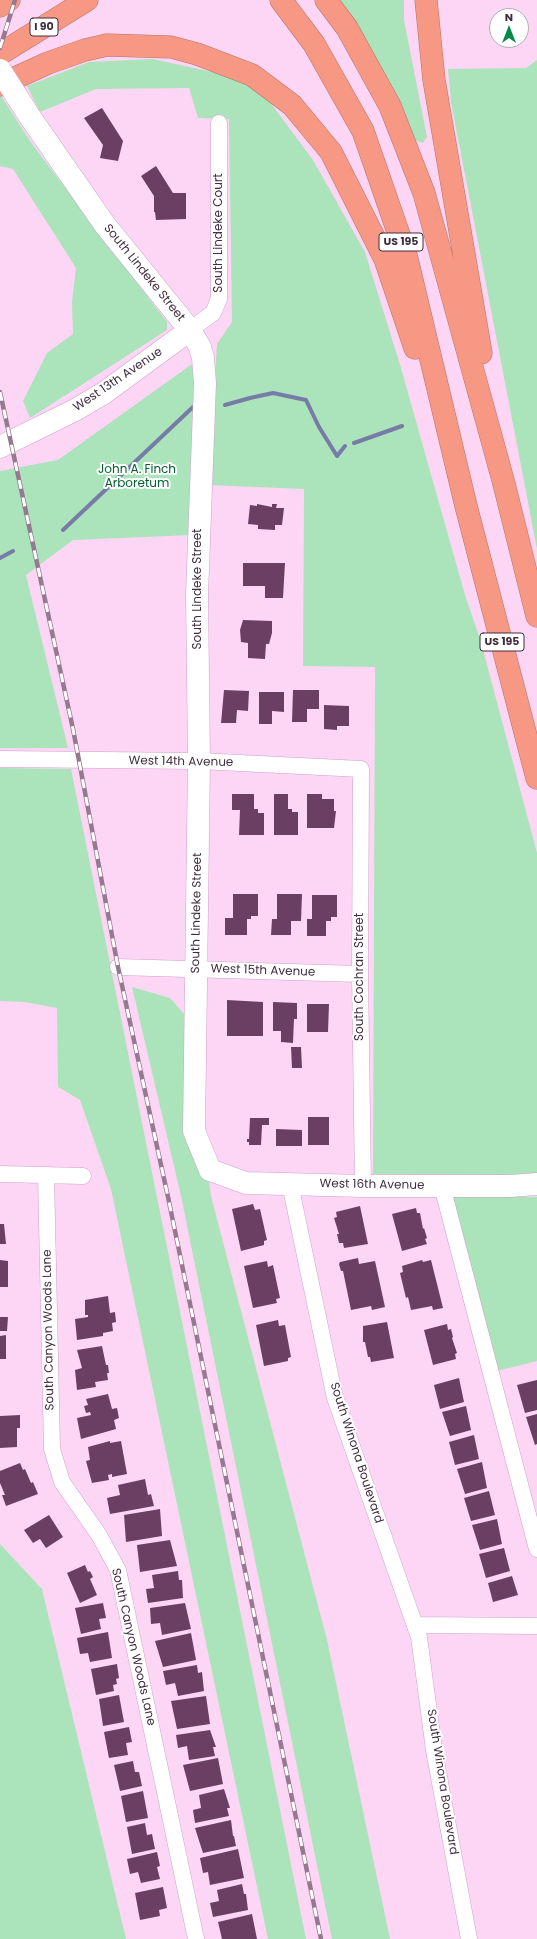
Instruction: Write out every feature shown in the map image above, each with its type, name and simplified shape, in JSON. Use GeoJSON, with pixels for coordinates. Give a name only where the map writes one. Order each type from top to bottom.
{"type":"FeatureCollection","features":[{"type":"Feature","properties":{"kind":"highway"},"geometry":{"type":"LineString","coordinates":[[0,6],[8,0]]}},
{"type":"Feature","properties":{"kind":"highway","name":"I 90"},"geometry":{"type":"LineString","coordinates":[[0,54],[87,0]]}},
{"type":"Feature","properties":{"kind":"highway","name":"US 195"},"geometry":{"type":"LineString","coordinates":[[282,0],[314,44],[363,131],[406,255],[466,506],[537,778]]}},
{"type":"Feature","properties":{"kind":"highway","name":"US 195"},"geometry":{"type":"LineString","coordinates":[[326,0],[347,28],[390,106],[424,193],[502,480],[537,616]]}},
{"type":"Feature","properties":{"kind":"highway","name":"US 195"},"geometry":{"type":"LineString","coordinates":[[426,0],[434,80],[502,480]]}},
{"type":"Feature","properties":{"kind":"highway"},"geometry":{"type":"LineString","coordinates":[[0,85],[48,63],[85,50],[107,45],[171,47],[196,54],[252,75],[292,105],[330,152],[385,259],[466,506]]}},
{"type":"Feature","properties":{"kind":"street","name":"South Lindeke Street"},"geometry":{"type":"LineString","coordinates":[[0,70],[30,117],[105,225],[190,330],[200,347],[204,367],[198,573],[199,761],[194,1130],[210,1170]]}},
{"type":"Feature","properties":{"kind":"street","name":"South Lindeke Court"},"geometry":{"type":"LineString","coordinates":[[190,330],[213,313],[219,299],[219,123]]}},
{"type":"Feature","properties":{"kind":"street","name":"West 13th Avenue"},"geometry":{"type":"LineString","coordinates":[[0,447],[50,423],[99,396],[190,330]]}},
{"type":"Feature","properties":{"kind":"street","name":"West 14th Avenue"},"geometry":{"type":"LineString","coordinates":[[0,759],[199,761],[361,768]]}},
{"type":"Feature","properties":{"kind":"street","name":"South Cochran Street"},"geometry":{"type":"LineString","coordinates":[[361,768],[360,974],[363,1186]]}},
{"type":"Feature","properties":{"kind":"street","name":"West 15th Avenue"},"geometry":{"type":"LineString","coordinates":[[118,967],[360,974]]}},
{"type":"Feature","properties":{"kind":"street","name":"West 16th Avenue"},"geometry":{"type":"LineString","coordinates":[[210,1170],[246,1182],[290,1184],[363,1186],[537,1184]]}},
{"type":"Feature","properties":{"kind":"street"},"geometry":{"type":"LineString","coordinates":[[0,1174],[83,1176]]}},
{"type":"Feature","properties":{"kind":"street","name":"South Canyon Woods Lane"},"geometry":{"type":"LineString","coordinates":[[46,1175],[52,1449],[62,1482],[99,1535],[118,1570],[196,1939]]}},
{"type":"Feature","properties":{"kind":"street","name":"South Winona Boulevard"},"geometry":{"type":"LineString","coordinates":[[290,1184],[335,1398],[415,1625],[423,1656],[434,1750],[469,1939]]}},
{"type":"Feature","properties":{"kind":"street"},"geometry":{"type":"LineString","coordinates":[[442,1186],[537,1549]]}},
{"type":"Feature","properties":{"kind":"street"},"geometry":{"type":"LineString","coordinates":[[415,1625],[537,1626]]}},
{"type":"Feature","properties":{"kind":"green space"},"geometry":{"type":"Polygon","coordinates":[[[339,0],[404,0],[404,20],[427,137],[423,143],[413,140],[389,81],[354,21],[339,0]]]}},
{"type":"Feature","properties":{"kind":"green space"},"geometry":{"type":"Polygon","coordinates":[[[153,59],[230,76],[264,94],[313,160],[365,252],[401,368],[465,595],[481,642],[537,853],[537,1175],[373,1174],[375,667],[303,666],[304,489],[208,485],[217,344],[232,322],[229,119],[198,118],[189,88],[96,89],[40,112],[27,86],[89,62],[153,59]]]}},
{"type":"Feature","properties":{"kind":"green space"},"geometry":{"type":"Polygon","coordinates":[[[537,60],[537,549],[451,102],[448,69],[526,68],[537,60]]]}},
{"type":"Feature","properties":{"kind":"green space"},"geometry":{"type":"Polygon","coordinates":[[[0,94],[32,144],[167,322],[167,330],[30,418],[23,401],[47,353],[73,334],[72,302],[76,268],[13,169],[0,166],[0,94]]]}},
{"type":"Feature","properties":{"kind":"green space","name":"John A. Finch Arboretum"},"geometry":{"type":"Polygon","coordinates":[[[192,364],[200,437],[192,535],[73,540],[26,575],[68,748],[0,748],[0,471],[58,460],[192,364]]]}},
{"type":"Feature","properties":{"kind":"green space"},"geometry":{"type":"Polygon","coordinates":[[[0,768],[71,769],[306,1939],[268,1939],[111,1189],[80,1100],[58,1087],[57,1008],[25,1002],[0,1001],[0,768]]]}},
{"type":"Feature","properties":{"kind":"green space"},"geometry":{"type":"Polygon","coordinates":[[[132,987],[170,998],[184,1014],[184,1119],[203,1179],[209,1182],[211,1196],[327,1640],[390,1939],[332,1939],[181,1196],[132,987]]]}},
{"type":"Feature","properties":{"kind":"green space"},"geometry":{"type":"Polygon","coordinates":[[[449,1194],[537,1197],[537,1361],[497,1371],[449,1194]]]}},
{"type":"Feature","properties":{"kind":"green space"},"geometry":{"type":"Polygon","coordinates":[[[0,1544],[42,1589],[126,1939],[0,1939],[0,1544]]]}},
{"type":"Feature","properties":{"kind":"building"},"geometry":{"type":"Polygon","coordinates":[[[102,108],[123,141],[118,161],[100,158],[103,145],[84,118],[102,108]]]}},
{"type":"Feature","properties":{"kind":"building"},"geometry":{"type":"Polygon","coordinates":[[[156,166],[173,193],[186,193],[186,219],[156,220],[154,212],[154,196],[141,176],[156,166]]]}},
{"type":"Feature","properties":{"kind":"building"},"geometry":{"type":"Polygon","coordinates":[[[257,504],[272,507],[272,504],[277,504],[276,508],[284,508],[282,525],[275,525],[275,530],[258,529],[258,525],[248,524],[250,505],[257,506],[257,504]]]}},
{"type":"Feature","properties":{"kind":"building"},"geometry":{"type":"Polygon","coordinates":[[[243,563],[285,563],[283,598],[265,598],[265,586],[243,586],[243,563]]]}},
{"type":"Feature","properties":{"kind":"building"},"geometry":{"type":"Polygon","coordinates":[[[243,620],[272,621],[272,633],[269,644],[266,644],[265,659],[248,658],[248,643],[241,642],[240,630],[243,620]]]}},
{"type":"Feature","properties":{"kind":"building"},"geometry":{"type":"Polygon","coordinates":[[[224,690],[249,691],[248,711],[237,710],[236,723],[221,723],[224,690]]]}},
{"type":"Feature","properties":{"kind":"building"},"geometry":{"type":"Polygon","coordinates":[[[293,690],[319,690],[319,709],[307,709],[307,722],[292,722],[293,690]]]}},
{"type":"Feature","properties":{"kind":"building"},"geometry":{"type":"Polygon","coordinates":[[[259,692],[284,692],[284,712],[272,711],[272,724],[259,724],[259,692]]]}},
{"type":"Feature","properties":{"kind":"building"},"geometry":{"type":"Polygon","coordinates":[[[324,705],[349,706],[349,726],[337,726],[337,730],[324,729],[324,705]]]}},
{"type":"Feature","properties":{"kind":"building"},"geometry":{"type":"Polygon","coordinates":[[[232,794],[254,794],[254,809],[258,809],[258,813],[264,813],[264,835],[239,835],[240,810],[232,810],[232,794]]]}},
{"type":"Feature","properties":{"kind":"building"},"geometry":{"type":"Polygon","coordinates":[[[274,794],[288,794],[288,809],[292,809],[292,812],[298,812],[298,835],[274,835],[274,794]]]}},
{"type":"Feature","properties":{"kind":"building"},"geometry":{"type":"Polygon","coordinates":[[[307,794],[322,794],[322,799],[334,799],[334,811],[336,811],[334,828],[307,828],[307,794]]]}},
{"type":"Feature","properties":{"kind":"building"},"geometry":{"type":"Polygon","coordinates":[[[233,894],[258,894],[258,916],[251,916],[251,919],[247,919],[247,935],[225,935],[225,918],[233,918],[233,894]]]}},
{"type":"Feature","properties":{"kind":"building"},"geometry":{"type":"Polygon","coordinates":[[[277,894],[302,894],[301,921],[291,921],[291,935],[271,935],[272,919],[277,919],[277,894]]]}},
{"type":"Feature","properties":{"kind":"building"},"geometry":{"type":"Polygon","coordinates":[[[312,895],[337,895],[337,917],[331,917],[331,921],[326,921],[326,936],[307,936],[307,919],[312,919],[312,895]]]}},
{"type":"Feature","properties":{"kind":"building"},"geometry":{"type":"Polygon","coordinates":[[[227,1000],[263,1002],[263,1036],[227,1036],[227,1000]]]}},
{"type":"Feature","properties":{"kind":"building"},"geometry":{"type":"Polygon","coordinates":[[[273,1002],[297,1003],[297,1019],[294,1019],[293,1043],[281,1042],[281,1031],[273,1031],[273,1002]]]}},
{"type":"Feature","properties":{"kind":"building"},"geometry":{"type":"Polygon","coordinates":[[[307,1004],[329,1004],[328,1032],[307,1032],[307,1004]]]}},
{"type":"Feature","properties":{"kind":"building"},"geometry":{"type":"Polygon","coordinates":[[[291,1047],[301,1047],[302,1068],[292,1068],[291,1047]]]}},
{"type":"Feature","properties":{"kind":"building"},"geometry":{"type":"Polygon","coordinates":[[[308,1117],[329,1117],[329,1145],[308,1145],[308,1117]]]}},
{"type":"Feature","properties":{"kind":"building"},"geometry":{"type":"Polygon","coordinates":[[[250,1118],[269,1118],[269,1125],[262,1125],[261,1145],[249,1145],[249,1142],[247,1142],[247,1139],[249,1139],[250,1118]]]}},
{"type":"Feature","properties":{"kind":"building"},"geometry":{"type":"Polygon","coordinates":[[[276,1129],[302,1130],[302,1146],[276,1146],[276,1129]]]}},
{"type":"Feature","properties":{"kind":"building"},"geometry":{"type":"Polygon","coordinates":[[[253,1204],[255,1210],[260,1209],[267,1240],[264,1241],[264,1245],[241,1251],[232,1209],[253,1204]]]}},
{"type":"Feature","properties":{"kind":"building"},"geometry":{"type":"Polygon","coordinates":[[[360,1206],[368,1244],[344,1248],[343,1243],[339,1243],[337,1234],[339,1234],[334,1218],[337,1217],[336,1212],[360,1206]]]}},
{"type":"Feature","properties":{"kind":"building"},"geometry":{"type":"Polygon","coordinates":[[[416,1208],[417,1213],[420,1213],[423,1229],[424,1228],[427,1238],[425,1239],[427,1244],[402,1251],[392,1214],[416,1208]]]}},
{"type":"Feature","properties":{"kind":"building"},"geometry":{"type":"Polygon","coordinates":[[[0,1224],[4,1224],[6,1244],[0,1244],[0,1224]]]}},
{"type":"Feature","properties":{"kind":"building"},"geometry":{"type":"Polygon","coordinates":[[[358,1258],[359,1264],[375,1261],[385,1307],[372,1310],[371,1306],[351,1310],[343,1271],[341,1271],[339,1264],[340,1262],[358,1258]]]}},
{"type":"Feature","properties":{"kind":"building"},"geometry":{"type":"Polygon","coordinates":[[[0,1260],[8,1261],[8,1287],[0,1287],[0,1260]]]}},
{"type":"Feature","properties":{"kind":"building"},"geometry":{"type":"Polygon","coordinates":[[[422,1260],[423,1262],[431,1260],[443,1308],[433,1310],[432,1306],[411,1310],[408,1297],[406,1298],[400,1273],[403,1272],[402,1266],[422,1260]]]}},
{"type":"Feature","properties":{"kind":"building"},"geometry":{"type":"Polygon","coordinates":[[[267,1261],[268,1267],[273,1265],[280,1298],[276,1299],[277,1303],[253,1308],[244,1266],[267,1261]]]}},
{"type":"Feature","properties":{"kind":"building"},"geometry":{"type":"Polygon","coordinates":[[[108,1296],[110,1313],[115,1312],[116,1322],[112,1323],[113,1331],[103,1333],[103,1336],[77,1340],[75,1319],[88,1317],[88,1315],[85,1315],[85,1300],[108,1296]]]}},
{"type":"Feature","properties":{"kind":"building"},"geometry":{"type":"Polygon","coordinates":[[[0,1317],[8,1317],[7,1331],[0,1331],[0,1317]]]}},
{"type":"Feature","properties":{"kind":"building"},"geometry":{"type":"Polygon","coordinates":[[[278,1320],[279,1326],[285,1325],[291,1357],[288,1358],[288,1361],[264,1366],[256,1325],[278,1320]]]}},
{"type":"Feature","properties":{"kind":"building"},"geometry":{"type":"Polygon","coordinates":[[[387,1322],[394,1358],[371,1362],[370,1357],[368,1357],[365,1342],[363,1342],[363,1326],[387,1322]]]}},
{"type":"Feature","properties":{"kind":"building"},"geometry":{"type":"Polygon","coordinates":[[[447,1324],[448,1330],[451,1329],[452,1338],[457,1353],[455,1354],[456,1359],[433,1365],[424,1330],[447,1324]]]}},
{"type":"Feature","properties":{"kind":"building"},"geometry":{"type":"Polygon","coordinates":[[[6,1335],[6,1359],[0,1359],[0,1336],[6,1335]]]}},
{"type":"Feature","properties":{"kind":"building"},"geometry":{"type":"Polygon","coordinates":[[[102,1346],[106,1365],[108,1365],[108,1380],[95,1382],[96,1387],[77,1390],[75,1370],[82,1368],[77,1350],[102,1346]]]}},
{"type":"Feature","properties":{"kind":"building"},"geometry":{"type":"Polygon","coordinates":[[[459,1378],[464,1402],[440,1409],[434,1385],[459,1378]]]}},
{"type":"Feature","properties":{"kind":"building"},"geometry":{"type":"Polygon","coordinates":[[[537,1380],[537,1410],[525,1413],[517,1385],[537,1380]]]}},
{"type":"Feature","properties":{"kind":"building"},"geometry":{"type":"Polygon","coordinates":[[[108,1394],[112,1409],[117,1408],[119,1418],[114,1420],[116,1429],[81,1439],[77,1418],[91,1415],[90,1412],[86,1413],[84,1406],[88,1405],[86,1399],[108,1394]]]}},
{"type":"Feature","properties":{"kind":"building"},"geometry":{"type":"Polygon","coordinates":[[[466,1406],[471,1430],[450,1436],[442,1412],[466,1406]]]}},
{"type":"Feature","properties":{"kind":"building"},"geometry":{"type":"Polygon","coordinates":[[[537,1414],[537,1444],[535,1445],[526,1417],[537,1414]]]}},
{"type":"Feature","properties":{"kind":"building"},"geometry":{"type":"Polygon","coordinates":[[[20,1415],[20,1428],[17,1428],[17,1447],[0,1448],[0,1416],[20,1415]]]}},
{"type":"Feature","properties":{"kind":"building"},"geometry":{"type":"Polygon","coordinates":[[[474,1435],[479,1459],[455,1465],[449,1442],[474,1435]]]}},
{"type":"Feature","properties":{"kind":"building"},"geometry":{"type":"Polygon","coordinates":[[[110,1441],[110,1443],[121,1441],[127,1474],[112,1477],[112,1474],[108,1475],[109,1480],[92,1483],[86,1461],[90,1460],[88,1447],[110,1441]]]}},
{"type":"Feature","properties":{"kind":"building"},"geometry":{"type":"Polygon","coordinates":[[[482,1462],[487,1488],[465,1494],[457,1469],[482,1462]]]}},
{"type":"Feature","properties":{"kind":"building"},"geometry":{"type":"Polygon","coordinates":[[[20,1463],[23,1470],[25,1469],[31,1483],[33,1482],[38,1494],[6,1506],[2,1495],[5,1495],[0,1483],[0,1471],[20,1463]]]}},
{"type":"Feature","properties":{"kind":"building"},"geometry":{"type":"Polygon","coordinates":[[[145,1479],[148,1495],[151,1494],[154,1506],[110,1514],[107,1498],[120,1495],[118,1485],[145,1479]]]}},
{"type":"Feature","properties":{"kind":"building"},"geometry":{"type":"Polygon","coordinates":[[[489,1491],[495,1515],[471,1521],[464,1498],[489,1491]]]}},
{"type":"Feature","properties":{"kind":"building"},"geometry":{"type":"Polygon","coordinates":[[[160,1509],[162,1536],[126,1542],[124,1515],[160,1509]]]}},
{"type":"Feature","properties":{"kind":"building"},"geometry":{"type":"Polygon","coordinates":[[[49,1515],[63,1537],[46,1548],[40,1539],[33,1543],[24,1530],[49,1515]]]}},
{"type":"Feature","properties":{"kind":"building"},"geometry":{"type":"Polygon","coordinates":[[[497,1519],[502,1544],[480,1550],[472,1525],[497,1519]]]}},
{"type":"Feature","properties":{"kind":"building"},"geometry":{"type":"Polygon","coordinates":[[[170,1540],[177,1566],[140,1572],[137,1545],[170,1540]]]}},
{"type":"Feature","properties":{"kind":"building"},"geometry":{"type":"Polygon","coordinates":[[[504,1548],[510,1571],[486,1578],[479,1554],[504,1548]]]}},
{"type":"Feature","properties":{"kind":"building"},"geometry":{"type":"Polygon","coordinates":[[[85,1565],[88,1572],[90,1571],[93,1577],[90,1579],[97,1595],[80,1603],[67,1573],[85,1565]]]}},
{"type":"Feature","properties":{"kind":"building"},"geometry":{"type":"Polygon","coordinates":[[[178,1571],[179,1580],[182,1580],[183,1598],[148,1603],[146,1589],[154,1588],[152,1575],[178,1571]]]}},
{"type":"Feature","properties":{"kind":"building"},"geometry":{"type":"Polygon","coordinates":[[[512,1576],[518,1595],[493,1602],[488,1583],[512,1576]]]}},
{"type":"Feature","properties":{"kind":"building"},"geometry":{"type":"Polygon","coordinates":[[[103,1603],[106,1618],[99,1619],[101,1629],[81,1634],[75,1608],[103,1603]]]}},
{"type":"Feature","properties":{"kind":"building"},"geometry":{"type":"Polygon","coordinates":[[[185,1603],[191,1629],[162,1635],[160,1623],[151,1624],[150,1608],[185,1603]]]}},
{"type":"Feature","properties":{"kind":"building"},"geometry":{"type":"Polygon","coordinates":[[[108,1632],[112,1658],[90,1662],[88,1653],[80,1654],[77,1638],[108,1632]]]}},
{"type":"Feature","properties":{"kind":"building"},"geometry":{"type":"Polygon","coordinates":[[[191,1633],[196,1660],[163,1667],[155,1641],[191,1633]]]}},
{"type":"Feature","properties":{"kind":"building"},"geometry":{"type":"Polygon","coordinates":[[[117,1664],[119,1678],[116,1679],[117,1684],[113,1685],[114,1691],[96,1695],[91,1669],[117,1664]]]}},
{"type":"Feature","properties":{"kind":"building"},"geometry":{"type":"Polygon","coordinates":[[[197,1665],[198,1673],[202,1672],[204,1691],[178,1696],[175,1683],[166,1685],[163,1671],[197,1665]]]}},
{"type":"Feature","properties":{"kind":"building"},"geometry":{"type":"Polygon","coordinates":[[[119,1695],[124,1722],[103,1726],[99,1699],[119,1695]]]}},
{"type":"Feature","properties":{"kind":"building"},"geometry":{"type":"Polygon","coordinates":[[[206,1696],[210,1724],[177,1729],[171,1701],[206,1696]]]}},
{"type":"Feature","properties":{"kind":"building"},"geometry":{"type":"Polygon","coordinates":[[[129,1727],[132,1742],[126,1743],[128,1755],[109,1758],[104,1732],[129,1727]]]}},
{"type":"Feature","properties":{"kind":"building"},"geometry":{"type":"Polygon","coordinates":[[[210,1730],[216,1747],[213,1747],[215,1756],[189,1760],[187,1746],[178,1748],[176,1735],[210,1730]]]}},
{"type":"Feature","properties":{"kind":"building"},"geometry":{"type":"Polygon","coordinates":[[[218,1758],[223,1784],[190,1791],[183,1765],[218,1758]]]}},
{"type":"Feature","properties":{"kind":"building"},"geometry":{"type":"Polygon","coordinates":[[[133,1761],[135,1772],[139,1772],[142,1786],[120,1791],[114,1765],[133,1761]]]}},
{"type":"Feature","properties":{"kind":"building"},"geometry":{"type":"Polygon","coordinates":[[[224,1789],[230,1808],[227,1808],[229,1816],[195,1823],[193,1810],[201,1808],[199,1795],[224,1789]]]}},
{"type":"Feature","properties":{"kind":"building"},"geometry":{"type":"Polygon","coordinates":[[[143,1791],[148,1818],[126,1822],[121,1796],[143,1791]]]}},
{"type":"Feature","properties":{"kind":"building"},"geometry":{"type":"Polygon","coordinates":[[[231,1820],[236,1846],[203,1853],[195,1828],[231,1820]]]}},
{"type":"Feature","properties":{"kind":"building"},"geometry":{"type":"Polygon","coordinates":[[[145,1823],[147,1835],[152,1834],[155,1849],[132,1854],[127,1827],[145,1823]]]}},
{"type":"Feature","properties":{"kind":"building"},"geometry":{"type":"Polygon","coordinates":[[[238,1849],[244,1878],[210,1885],[208,1872],[203,1873],[200,1858],[238,1849]]]}},
{"type":"Feature","properties":{"kind":"building"},"geometry":{"type":"Polygon","coordinates":[[[157,1852],[160,1866],[157,1867],[160,1879],[141,1883],[138,1872],[130,1874],[127,1859],[157,1852]]]}},
{"type":"Feature","properties":{"kind":"building"},"geometry":{"type":"Polygon","coordinates":[[[242,1884],[244,1894],[246,1894],[248,1910],[213,1917],[210,1903],[219,1901],[217,1890],[242,1884]]]}},
{"type":"Feature","properties":{"kind":"building"},"geometry":{"type":"Polygon","coordinates":[[[163,1887],[167,1908],[159,1910],[160,1916],[140,1920],[135,1893],[163,1887]]]}},
{"type":"Feature","properties":{"kind":"building"},"geometry":{"type":"Polygon","coordinates":[[[252,1914],[257,1939],[222,1939],[218,1922],[252,1914]]]}},
{"type":"Feature","properties":{"kind":"waterway"},"geometry":{"type":"LineString","coordinates":[[225,405],[273,393],[306,400],[319,427],[337,456],[345,446]]}},
{"type":"Feature","properties":{"kind":"waterway"},"geometry":{"type":"LineString","coordinates":[[63,530],[193,407]]}},
{"type":"Feature","properties":{"kind":"waterway"},"geometry":{"type":"LineString","coordinates":[[354,443],[402,426]]}},
{"type":"Feature","properties":{"kind":"waterway"},"geometry":{"type":"LineString","coordinates":[[0,558],[13,551]]}},
{"type":"Feature","properties":{"kind":"railway"},"geometry":{"type":"LineString","coordinates":[[0,48],[15,0]]}},
{"type":"Feature","properties":{"kind":"railway"},"geometry":{"type":"LineString","coordinates":[[0,392],[73,729],[118,967],[168,1197],[321,1939]]}}]}
